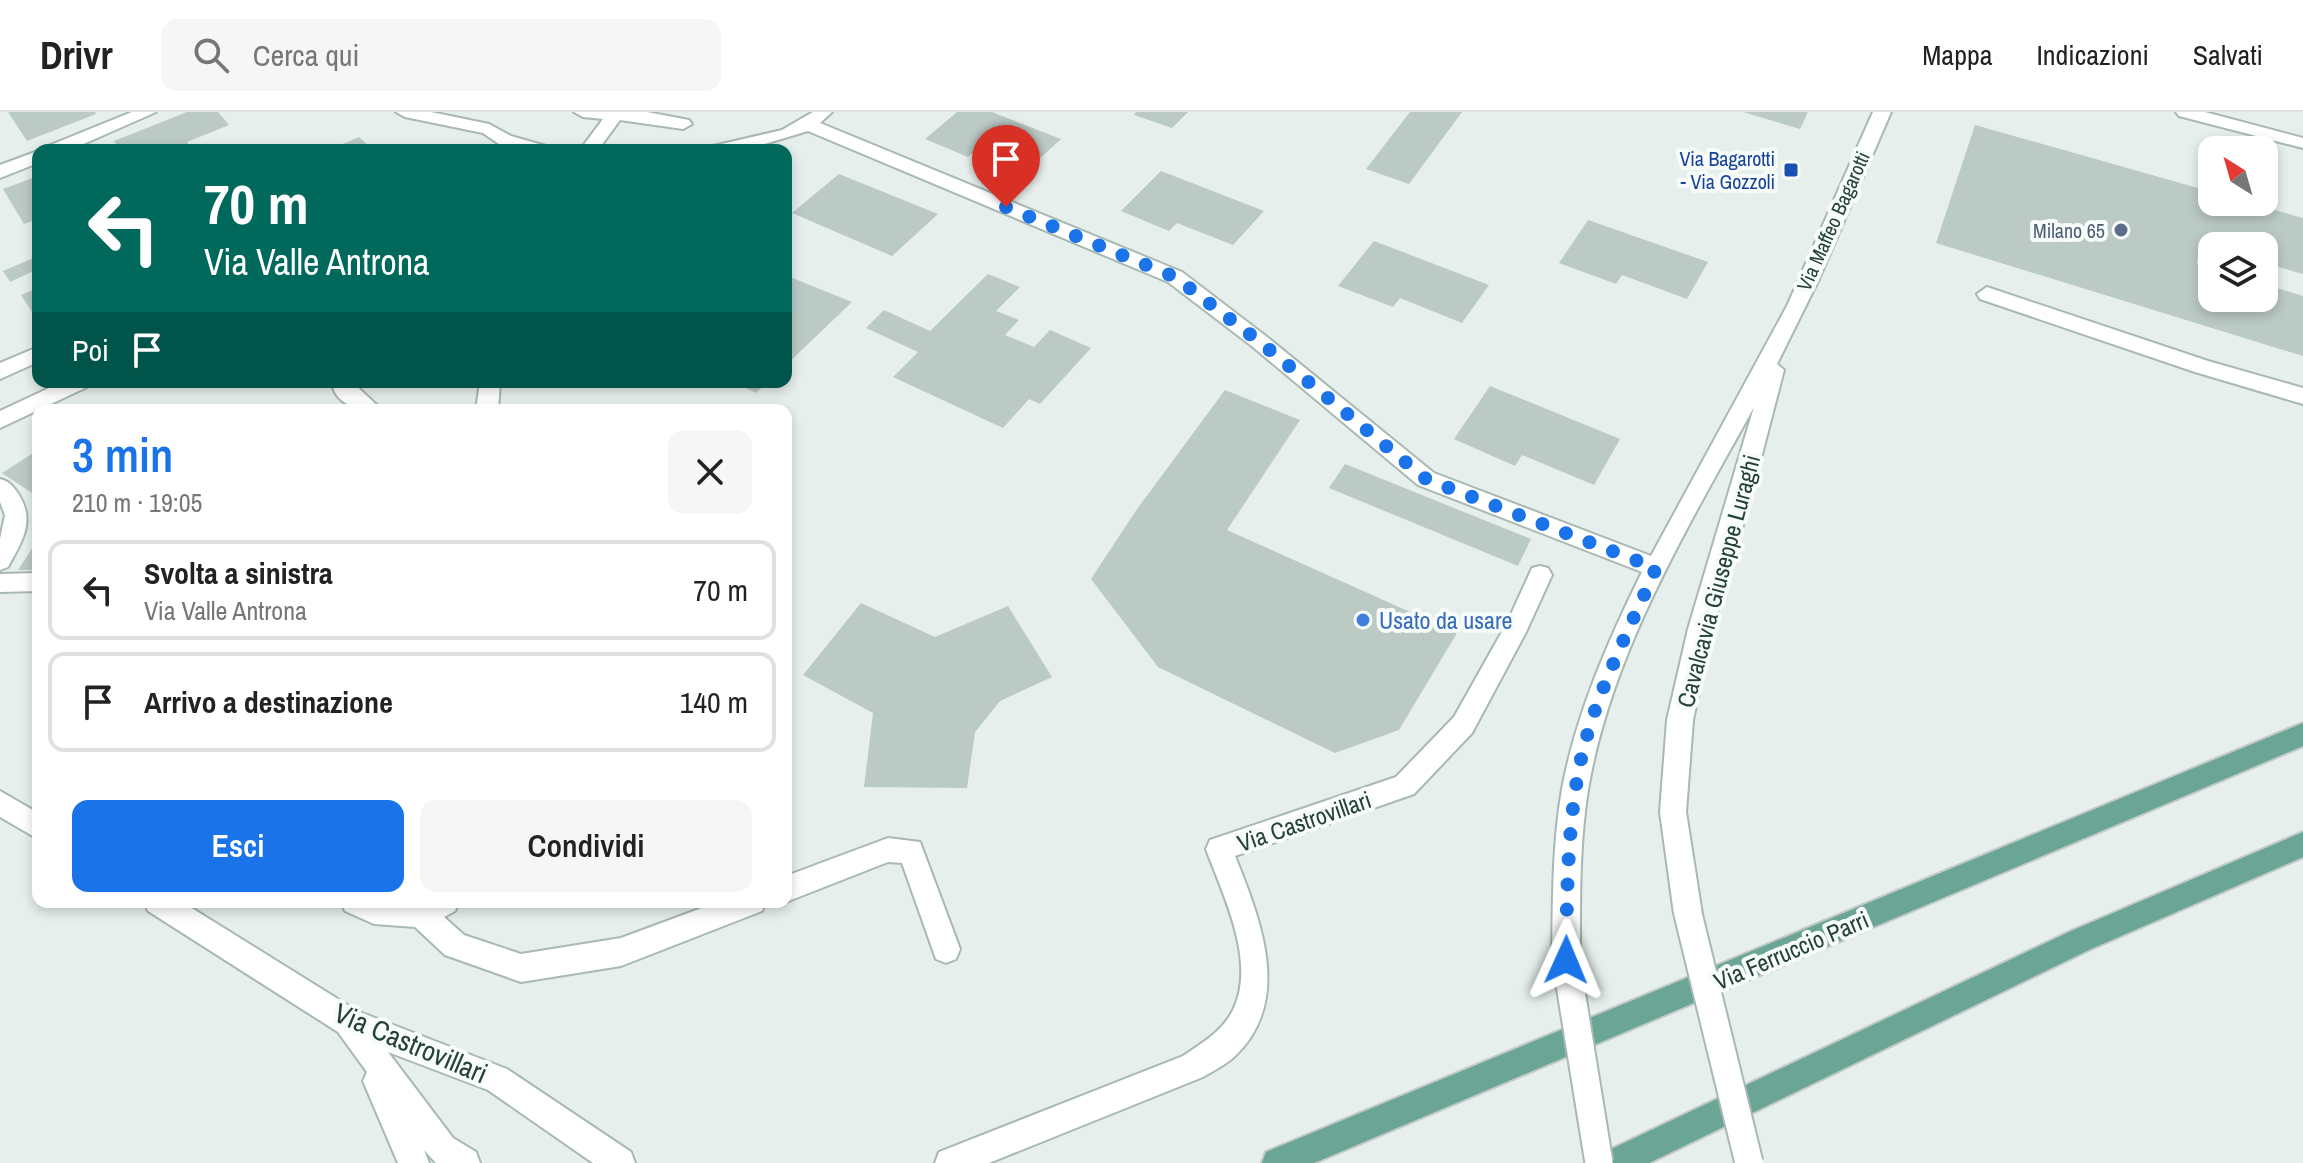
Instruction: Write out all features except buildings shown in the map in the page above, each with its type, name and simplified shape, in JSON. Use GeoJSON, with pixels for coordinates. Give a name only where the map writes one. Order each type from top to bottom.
{"type":"FeatureCollection","features":[{"type":"Feature","properties":{"kind":"main road","name":"Via Ferruccio Parri"},"geometry":{"type":"LineString","coordinates":[[1277,1163],[2303,734]]}},
{"type":"Feature","properties":{"kind":"main road"},"geometry":{"type":"LineString","coordinates":[[1616,1163],[2081,940],[2303,844]]}},
{"type":"Feature","properties":{"kind":"street"},"geometry":{"type":"LineString","coordinates":[[69,144],[147,112]]}},
{"type":"Feature","properties":{"kind":"street"},"geometry":{"type":"LineString","coordinates":[[405,112],[489,129],[505,140],[519,144]]}},
{"type":"Feature","properties":{"kind":"street"},"geometry":{"type":"LineString","coordinates":[[583,112],[643,114],[683,124]]}},
{"type":"Feature","properties":{"kind":"street","name":"Via Maffeo Bagarotti"},"geometry":{"type":"LineString","coordinates":[[1784,331],[1882,112]]}},
{"type":"Feature","properties":{"kind":"street"},"geometry":{"type":"LineString","coordinates":[[2185,112],[2299,142]]}},
{"type":"Feature","properties":{"kind":"street"},"geometry":{"type":"LineString","coordinates":[[593,144],[616,113]]}},
{"type":"Feature","properties":{"kind":"street"},"geometry":{"type":"LineString","coordinates":[[745,144],[780,136],[817,119],[1175,277],[1260,342],[1426,479],[1656,568]]}},
{"type":"Feature","properties":{"kind":"street"},"geometry":{"type":"LineString","coordinates":[[496,144],[505,140]]}},
{"type":"Feature","properties":{"kind":"street"},"geometry":{"type":"LineString","coordinates":[[0,172],[32,159]]}},
{"type":"Feature","properties":{"kind":"street"},"geometry":{"type":"LineString","coordinates":[[1987,294],[2202,367],[2303,396]]}},
{"type":"Feature","properties":{"kind":"street"},"geometry":{"type":"LineString","coordinates":[[1599,1163],[1566,960],[1567,860],[1579,768],[1603,691],[1656,568],[1784,331]]}},
{"type":"Feature","properties":{"kind":"street","name":"Cavalcavia Giuseppe Luraghi"},"geometry":{"type":"LineString","coordinates":[[1749,1163],[1688,914],[1673,812],[1680,720],[1700,629],[1732,526],[1784,331]]}},
{"type":"Feature","properties":{"kind":"street"},"geometry":{"type":"LineString","coordinates":[[0,372],[32,357]]}},
{"type":"Feature","properties":{"kind":"street"},"geometry":{"type":"LineString","coordinates":[[34,404],[67,388]]}},
{"type":"Feature","properties":{"kind":"street"},"geometry":{"type":"LineString","coordinates":[[343,388],[363,404]]}},
{"type":"Feature","properties":{"kind":"street"},"geometry":{"type":"LineString","coordinates":[[0,420],[32,405]]}},
{"type":"Feature","properties":{"kind":"street"},"geometry":{"type":"LineString","coordinates":[[0,487],[9,496],[16,514],[17,531],[0,561]]}},
{"type":"Feature","properties":{"kind":"street","name":"Via Castrovillari"},"geometry":{"type":"LineString","coordinates":[[950,1163],[1193,1067],[1224,1047],[1248,1012],[1255,979],[1252,940],[1219,849],[1405,786],[1463,725],[1518,625],[1540,575]]}},
{"type":"Feature","properties":{"kind":"street"},"geometry":{"type":"LineString","coordinates":[[0,583],[32,582]]}},
{"type":"Feature","properties":{"kind":"street"},"geometry":{"type":"LineString","coordinates":[[0,803],[32,823]]}},
{"type":"Feature","properties":{"kind":"street"},"geometry":{"type":"LineString","coordinates":[[792,887],[888,850],[911,851],[946,949]]}},
{"type":"Feature","properties":{"kind":"street","name":"Via Castrovillari"},"geometry":{"type":"LineString","coordinates":[[168,908],[348,1022],[497,1079],[620,1163]]}},
{"type":"Feature","properties":{"kind":"street"},"geometry":{"type":"LineString","coordinates":[[368,908],[374,911],[433,908],[455,945],[521,968],[621,952],[736,908]]}},
{"type":"Feature","properties":{"kind":"street"},"geometry":{"type":"LineString","coordinates":[[348,1022],[385,1094],[414,1163]]}},
{"type":"Feature","properties":{"kind":"street"},"geometry":{"type":"LineString","coordinates":[[348,1022],[442,1149],[465,1163]]}},
{"type":"Feature","properties":{"kind":"place","name":"Via Bagarotti - Via Gozzoli"},"geometry":{"type":"Point","coordinates":[1791,170]}},
{"type":"Feature","properties":{"kind":"place","name":"Milano 65"},"geometry":{"type":"Point","coordinates":[2121,230]}},
{"type":"Feature","properties":{"kind":"place","name":"Usato da usare"},"geometry":{"type":"Point","coordinates":[1363,620]}},
{"type":"Feature","properties":{"kind":"route"},"geometry":{"type":"LineString","coordinates":[[1006,207],[1175,277],[1260,342],[1426,479],[1656,568],[1603,691],[1579,768],[1567,860],[1566,960]]}}]}
